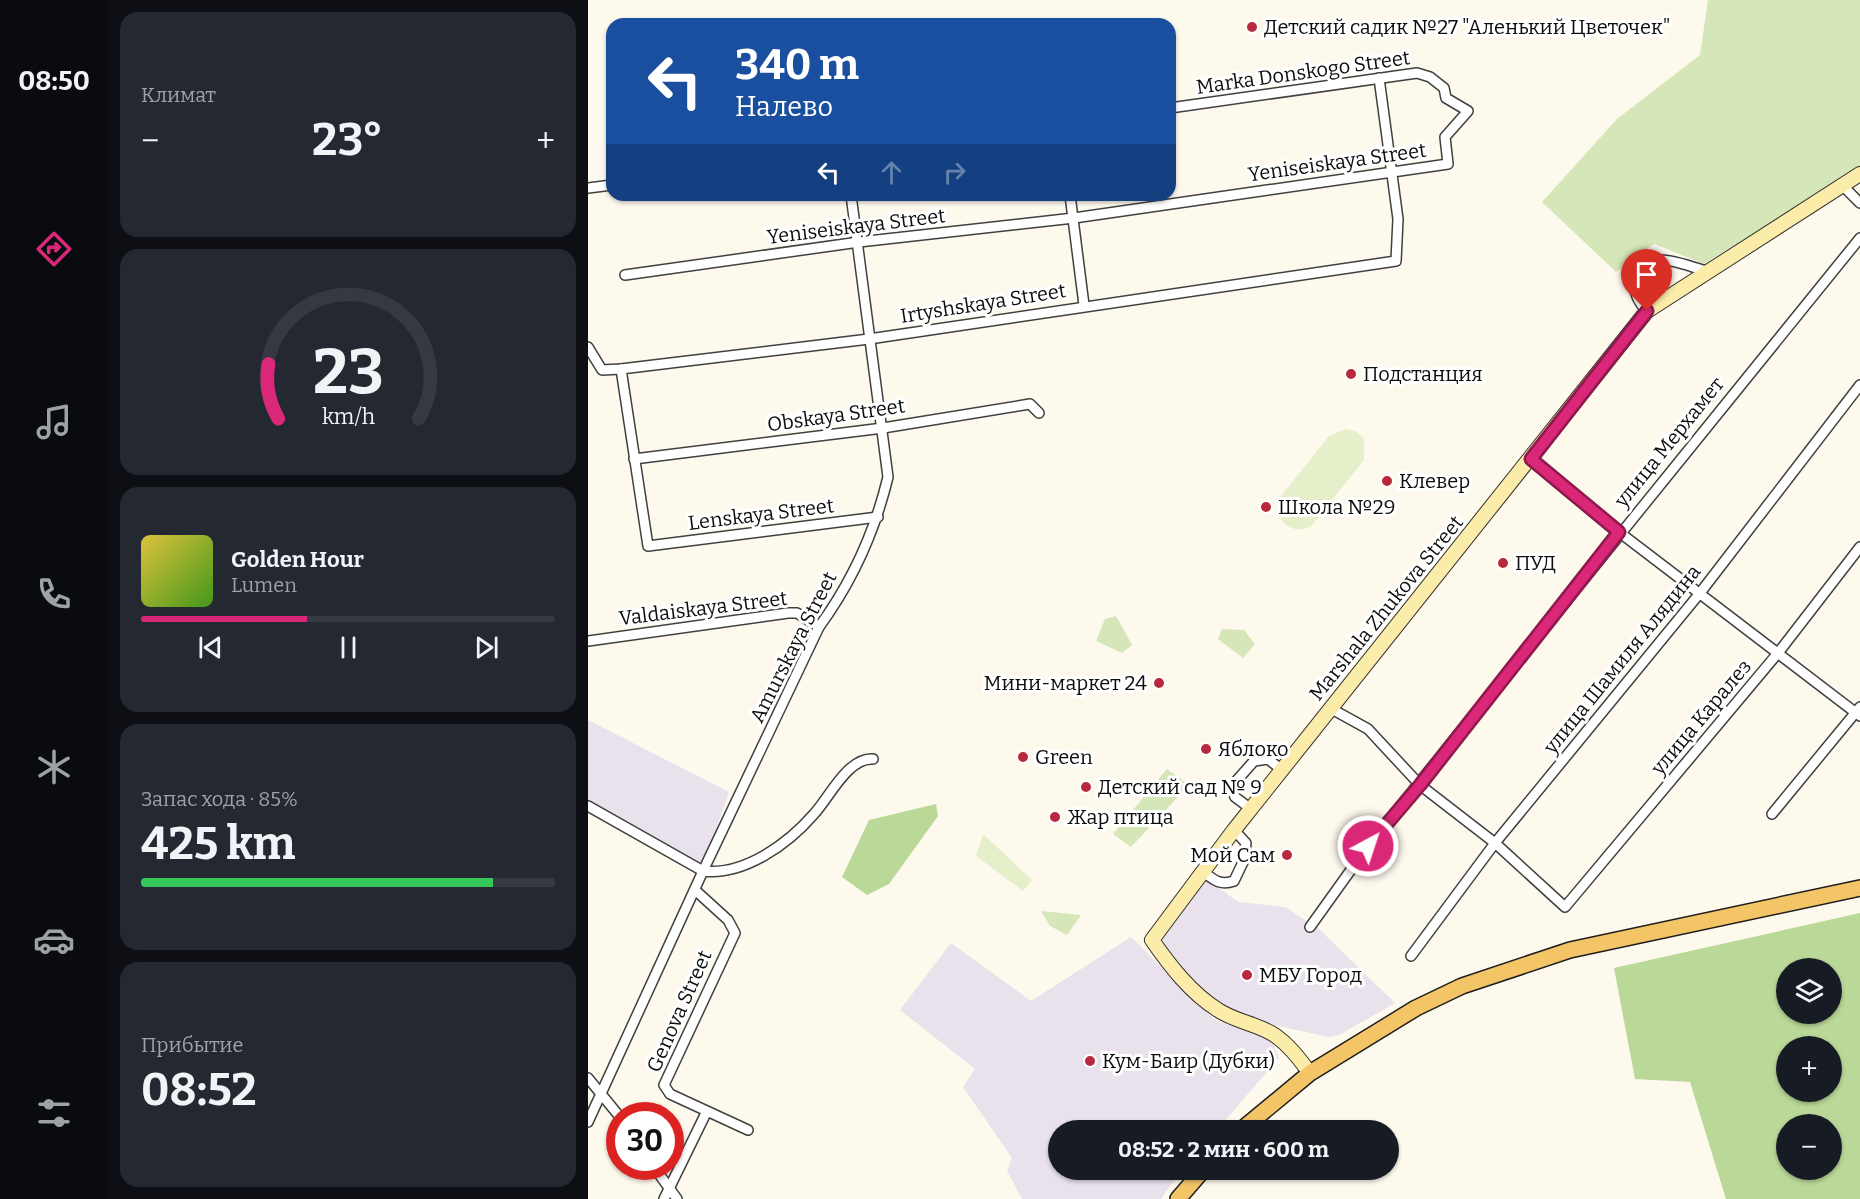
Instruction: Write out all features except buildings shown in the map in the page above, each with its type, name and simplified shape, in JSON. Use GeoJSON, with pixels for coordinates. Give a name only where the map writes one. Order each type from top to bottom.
{"type":"FeatureCollection","features":[{"type":"Feature","properties":{"kind":"main road"},"geometry":{"type":"LineString","coordinates":[[1253,1120],[1310,1073],[1416,1008],[1462,986],[1511,968],[1603,943],[1860,888]]}},
{"type":"Feature","properties":{"kind":"main road"},"geometry":{"type":"LineString","coordinates":[[1178,1199],[1194,1180]]}},
{"type":"Feature","properties":{"kind":"street","name":"Marka Donskogo Street"},"geometry":{"type":"LineString","coordinates":[[1176,107],[1379,78],[1424,74],[1444,88],[1446,98],[1468,111],[1445,137],[1448,164]]}},
{"type":"Feature","properties":{"kind":"street"},"geometry":{"type":"LineString","coordinates":[[1379,78],[1392,171]]}},
{"type":"Feature","properties":{"kind":"street","name":"Yeniseiskaya Street"},"geometry":{"type":"LineString","coordinates":[[625,275],[859,242],[1074,218],[1448,164]]}},
{"type":"Feature","properties":{"kind":"street","name":"Irtyshskaya Street"},"geometry":{"type":"LineString","coordinates":[[588,347],[602,370],[621,369],[869,339],[1084,305],[1396,261],[1398,219],[1392,171]]}},
{"type":"Feature","properties":{"kind":"street","name":"Marshala Zhukova Street"},"geometry":{"type":"LineString","coordinates":[[1310,1073],[1294,1052],[1275,1035],[1238,1022],[1206,1001],[1169,965],[1152,940],[1202,871],[1330,708],[1652,308],[1706,271],[1860,174]]}},
{"type":"Feature","properties":{"kind":"street"},"geometry":{"type":"LineString","coordinates":[[1842,185],[1860,203]]}},
{"type":"Feature","properties":{"kind":"street"},"geometry":{"type":"LineString","coordinates":[[588,188],[606,186]]}},
{"type":"Feature","properties":{"kind":"street","name":"Amurskaya Street"},"geometry":{"type":"LineString","coordinates":[[588,1122],[702,871],[819,627],[841,596],[878,517],[888,477],[852,201]]}},
{"type":"Feature","properties":{"kind":"street"},"geometry":{"type":"LineString","coordinates":[[1071,201],[1084,305]]}},
{"type":"Feature","properties":{"kind":"street","name":"улица Мерхамет"},"geometry":{"type":"LineString","coordinates":[[1310,927],[1368,846],[1420,785],[1619,532],[1860,238]]}},
{"type":"Feature","properties":{"kind":"street"},"geometry":{"type":"LineString","coordinates":[[1652,308],[1637,301],[1633,287],[1636,273],[1644,262],[1656,259],[1669,260],[1706,271]]}},
{"type":"Feature","properties":{"kind":"street"},"geometry":{"type":"LineString","coordinates":[[621,369],[634,459]]}},
{"type":"Feature","properties":{"kind":"street","name":"улица Шамиля Алядина"},"geometry":{"type":"LineString","coordinates":[[1411,956],[1495,843],[1700,593],[1860,385]]}},
{"type":"Feature","properties":{"kind":"street","name":"Obskaya Street"},"geometry":{"type":"LineString","coordinates":[[634,459],[883,428],[1030,404],[1039,412]]}},
{"type":"Feature","properties":{"kind":"street","name":"Lenskaya Street"},"geometry":{"type":"LineString","coordinates":[[634,459],[648,546],[878,517]]}},
{"type":"Feature","properties":{"kind":"street"},"geometry":{"type":"LineString","coordinates":[[1531,459],[1619,532],[1858,712],[1772,814]]}},
{"type":"Feature","properties":{"kind":"street","name":"улица Каралез"},"geometry":{"type":"LineString","coordinates":[[1495,843],[1565,907],[1778,653],[1860,547]]}},
{"type":"Feature","properties":{"kind":"street","name":"Valdaiskaya Street"},"geometry":{"type":"LineString","coordinates":[[588,641],[797,613],[819,627]]}},
{"type":"Feature","properties":{"kind":"street"},"geometry":{"type":"LineString","coordinates":[[1330,708],[1368,729],[1420,785],[1495,843]]}},
{"type":"Feature","properties":{"kind":"street"},"geometry":{"type":"LineString","coordinates":[[588,806],[702,871],[730,870],[775,849],[813,816],[846,774],[855,766],[873,759]]}},
{"type":"Feature","properties":{"kind":"street"},"geometry":{"type":"LineString","coordinates":[[1251,809],[1235,797],[1231,787],[1254,761],[1268,759],[1282,770]]}},
{"type":"Feature","properties":{"kind":"street"},"geometry":{"type":"LineString","coordinates":[[1202,871],[1218,883],[1234,881],[1244,860],[1246,843],[1234,830]]}},
{"type":"Feature","properties":{"kind":"street","name":"Genova Street"},"geometry":{"type":"LineString","coordinates":[[695,890],[728,920],[733,927],[734,938],[664,1081],[665,1088],[670,1094],[706,1113],[748,1130]]}},
{"type":"Feature","properties":{"kind":"street"},"geometry":{"type":"LineString","coordinates":[[588,1078],[609,1102]]}},
{"type":"Feature","properties":{"kind":"street"},"geometry":{"type":"LineString","coordinates":[[664,1199],[706,1113]]}},
{"type":"Feature","properties":{"kind":"street"},"geometry":{"type":"LineString","coordinates":[[663,1180],[677,1199]]}},
{"type":"Feature","properties":{"kind":"shaded area"},"geometry":{"type":"Polygon","coordinates":[[[588,720],[729,792],[702,865],[588,802],[588,720]]]}},
{"type":"Feature","properties":{"kind":"shaded area"},"geometry":{"type":"Polygon","coordinates":[[[1204,877],[1238,902],[1285,907],[1319,929],[1395,1003],[1339,1035],[1329,1037],[1236,1017],[1188,979],[1164,949],[1163,938],[1166,929],[1204,877]]]}},
{"type":"Feature","properties":{"kind":"shaded area"},"geometry":{"type":"Polygon","coordinates":[[[1131,937],[1215,1020],[1271,1040],[1279,1058],[1225,1120],[1048,1120],[1048,1180],[1174,1180],[1161,1199],[1022,1199],[1007,1171],[1012,1158],[963,1087],[975,1069],[900,1010],[951,943],[1031,1001],[1131,937]]]}},
{"type":"Feature","properties":{"kind":"green space"},"geometry":{"type":"Polygon","coordinates":[[[1708,0],[1860,0],[1860,167],[1704,264],[1654,244],[1616,272],[1542,202],[1617,119],[1700,55],[1708,0]]]}},
{"type":"Feature","properties":{"kind":"green space"},"geometry":{"type":"Polygon","coordinates":[[[1346,429],[1357,432],[1364,439],[1364,460],[1311,526],[1304,529],[1291,528],[1281,519],[1277,507],[1278,500],[1329,436],[1346,429]]]}},
{"type":"Feature","properties":{"kind":"green space"},"geometry":{"type":"Polygon","coordinates":[[[1116,616],[1132,645],[1122,653],[1096,641],[1105,619],[1116,616]]]}},
{"type":"Feature","properties":{"kind":"green space"},"geometry":{"type":"Polygon","coordinates":[[[1222,629],[1244,630],[1255,644],[1243,658],[1218,639],[1222,629]]]}},
{"type":"Feature","properties":{"kind":"green space"},"geometry":{"type":"Polygon","coordinates":[[[1167,769],[1189,785],[1131,847],[1113,834],[1167,769]]]}},
{"type":"Feature","properties":{"kind":"green space"},"geometry":{"type":"Polygon","coordinates":[[[936,804],[938,816],[889,884],[867,895],[842,877],[869,820],[936,804]]]}},
{"type":"Feature","properties":{"kind":"green space"},"geometry":{"type":"Polygon","coordinates":[[[983,834],[1032,880],[1023,891],[976,856],[983,834]]]}},
{"type":"Feature","properties":{"kind":"green space"},"geometry":{"type":"Polygon","coordinates":[[[1041,911],[1081,915],[1067,935],[1050,926],[1041,911]]]}},
{"type":"Feature","properties":{"kind":"green space"},"geometry":{"type":"Polygon","coordinates":[[[1860,913],[1860,1199],[1726,1199],[1690,1082],[1635,1079],[1614,968],[1860,913]]]}},
{"type":"Feature","properties":{"kind":"place","name":"Детский садик №27 \"Аленький Цветочек\""},"geometry":{"type":"Point","coordinates":[1252,27]}},
{"type":"Feature","properties":{"kind":"place","name":"Подстанция"},"geometry":{"type":"Point","coordinates":[1351,374]}},
{"type":"Feature","properties":{"kind":"place","name":"Клевер"},"geometry":{"type":"Point","coordinates":[1387,481]}},
{"type":"Feature","properties":{"kind":"place","name":"Школа №29"},"geometry":{"type":"Point","coordinates":[1266,507]}},
{"type":"Feature","properties":{"kind":"place","name":"ПУД"},"geometry":{"type":"Point","coordinates":[1503,563]}},
{"type":"Feature","properties":{"kind":"place","name":"Мини-маркет 24"},"geometry":{"type":"Point","coordinates":[1159,683]}},
{"type":"Feature","properties":{"kind":"place","name":"Яблоко"},"geometry":{"type":"Point","coordinates":[1206,749]}},
{"type":"Feature","properties":{"kind":"place","name":"Green"},"geometry":{"type":"Point","coordinates":[1023,757]}},
{"type":"Feature","properties":{"kind":"place","name":"Детский сад № 9"},"geometry":{"type":"Point","coordinates":[1086,787]}},
{"type":"Feature","properties":{"kind":"place","name":"Жар птица"},"geometry":{"type":"Point","coordinates":[1055,817]}},
{"type":"Feature","properties":{"kind":"place","name":"Мой Сам"},"geometry":{"type":"Point","coordinates":[1287,855]}},
{"type":"Feature","properties":{"kind":"place","name":"МБУ Город"},"geometry":{"type":"Point","coordinates":[1247,975]}},
{"type":"Feature","properties":{"kind":"place","name":"Кум-Баир (Дубки)"},"geometry":{"type":"Point","coordinates":[1090,1061]}},
{"type":"Feature","properties":{"kind":"route"},"geometry":{"type":"LineString","coordinates":[[1368,846],[1420,785],[1619,532],[1531,459],[1647,311]]}}]}
